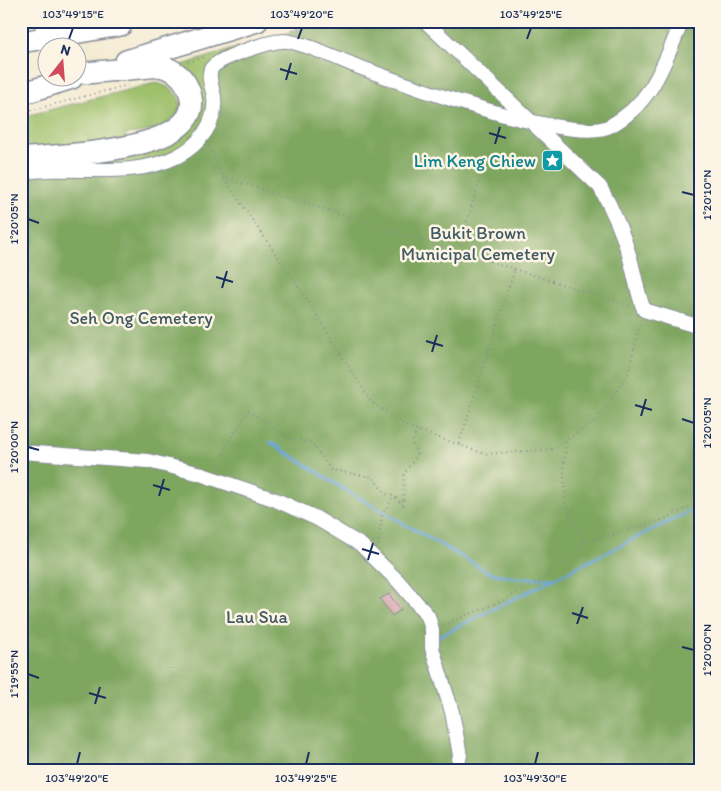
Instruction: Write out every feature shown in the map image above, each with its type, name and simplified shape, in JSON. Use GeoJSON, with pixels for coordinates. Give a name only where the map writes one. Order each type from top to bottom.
{"type":"FeatureCollection","features":[{"type":"Feature","properties":{"kind":"highway"},"geometry":{"type":"LineString","coordinates":[[88,72],[257,21]]}},
{"type":"Feature","properties":{"kind":"highway"},"geometry":{"type":"LineString","coordinates":[[21,29],[38,22]]}},
{"type":"Feature","properties":{"kind":"highway"},"geometry":{"type":"LineString","coordinates":[[21,42],[127,23]]}},
{"type":"Feature","properties":{"kind":"highway"},"geometry":{"type":"LineString","coordinates":[[80,38],[127,23]]}},
{"type":"Feature","properties":{"kind":"highway"},"geometry":{"type":"LineString","coordinates":[[21,56],[38,51]]}},
{"type":"Feature","properties":{"kind":"highway"},"geometry":{"type":"LineString","coordinates":[[21,159],[139,145],[169,134],[187,116],[190,97],[188,88],[182,77],[170,69],[160,66],[88,74]]}},
{"type":"Feature","properties":{"kind":"highway"},"geometry":{"type":"LineString","coordinates":[[21,94],[39,88]]}},
{"type":"Feature","properties":{"kind":"lane"},"geometry":{"type":"LineString","coordinates":[[425,21],[600,187],[614,212],[630,259],[635,287],[644,310],[700,327]]}},
{"type":"Feature","properties":{"kind":"lane"},"geometry":{"type":"LineString","coordinates":[[21,173],[39,170],[109,172],[142,168],[178,156],[203,136],[212,115],[214,99],[210,72],[217,62],[280,41],[305,46],[406,85],[532,123],[575,130],[608,128],[649,94],[682,21]]}},
{"type":"Feature","properties":{"kind":"lane"},"geometry":{"type":"LineString","coordinates":[[21,452],[148,461],[217,479],[276,500],[316,518],[361,545],[376,558],[428,616],[432,630],[432,648],[452,712],[460,755],[457,770]]}},
{"type":"Feature","properties":{"kind":"path"},"geometry":{"type":"LineString","coordinates":[[458,250],[497,124],[506,124]]}},
{"type":"Feature","properties":{"kind":"path"},"geometry":{"type":"LineString","coordinates":[[203,136],[223,177],[306,298],[372,402],[406,426],[486,454],[554,450],[598,420],[628,374],[644,310],[223,177]]}},
{"type":"Feature","properties":{"kind":"path"},"geometry":{"type":"LineString","coordinates":[[459,445],[515,268]]}},
{"type":"Feature","properties":{"kind":"path"},"geometry":{"type":"LineString","coordinates":[[217,479],[226,445],[249,411],[291,439],[311,442],[331,470],[372,477],[386,494],[394,496],[403,505],[404,474],[417,456],[412,443],[417,430]]}},
{"type":"Feature","properties":{"kind":"path"},"geometry":{"type":"LineString","coordinates":[[567,441],[564,468],[565,506],[586,542]]}},
{"type":"Feature","properties":{"kind":"path"},"geometry":{"type":"LineString","coordinates":[[376,558],[382,515],[394,496]]}},
{"type":"Feature","properties":{"kind":"path"},"geometry":{"type":"LineString","coordinates":[[432,630],[504,600],[545,578],[586,542],[662,520],[700,502]]}},
{"type":"Feature","properties":{"kind":"green space"},"geometry":{"type":"Polygon","coordinates":[[[313,21],[700,21],[700,770],[21,770],[21,177],[52,172],[113,177],[203,142],[214,76],[222,55],[302,28],[313,21]]]}},
{"type":"Feature","properties":{"kind":"green space"},"geometry":{"type":"Polygon","coordinates":[[[239,47],[209,113],[190,145],[145,164],[60,166],[182,131],[182,65],[239,47]]]}},
{"type":"Feature","properties":{"kind":"green space"},"geometry":{"type":"Polygon","coordinates":[[[155,83],[174,92],[180,103],[177,115],[161,127],[126,134],[125,140],[21,151],[21,117],[155,83]]]}},
{"type":"Feature","properties":{"kind":"building"},"geometry":{"type":"Polygon","coordinates":[[[389,594],[401,610],[392,616],[380,599],[389,594]]]}},
{"type":"Feature","properties":{"kind":"waterway"},"geometry":{"type":"LineString","coordinates":[[270,442],[347,491],[490,573],[517,578],[555,578]]}},
{"type":"Feature","properties":{"kind":"waterway"},"geometry":{"type":"LineString","coordinates":[[437,637],[700,506]]}},
{"type":"Feature","properties":{"kind":"place","name":"Lim Keng Chiew"},"geometry":{"type":"Point","coordinates":[552,161]}},
{"type":"Feature","properties":{"kind":"park label","name":"Bukit Brown Municipal Cemetery"},"geometry":{"type":"Point","coordinates":[478,243]}},
{"type":"Feature","properties":{"kind":"park label","name":"Seh Ong Cemetery"},"geometry":{"type":"Point","coordinates":[141,318]}},
{"type":"Feature","properties":{"kind":"park label","name":"Lau Sua"},"geometry":{"type":"Point","coordinates":[257,617]}}]}
